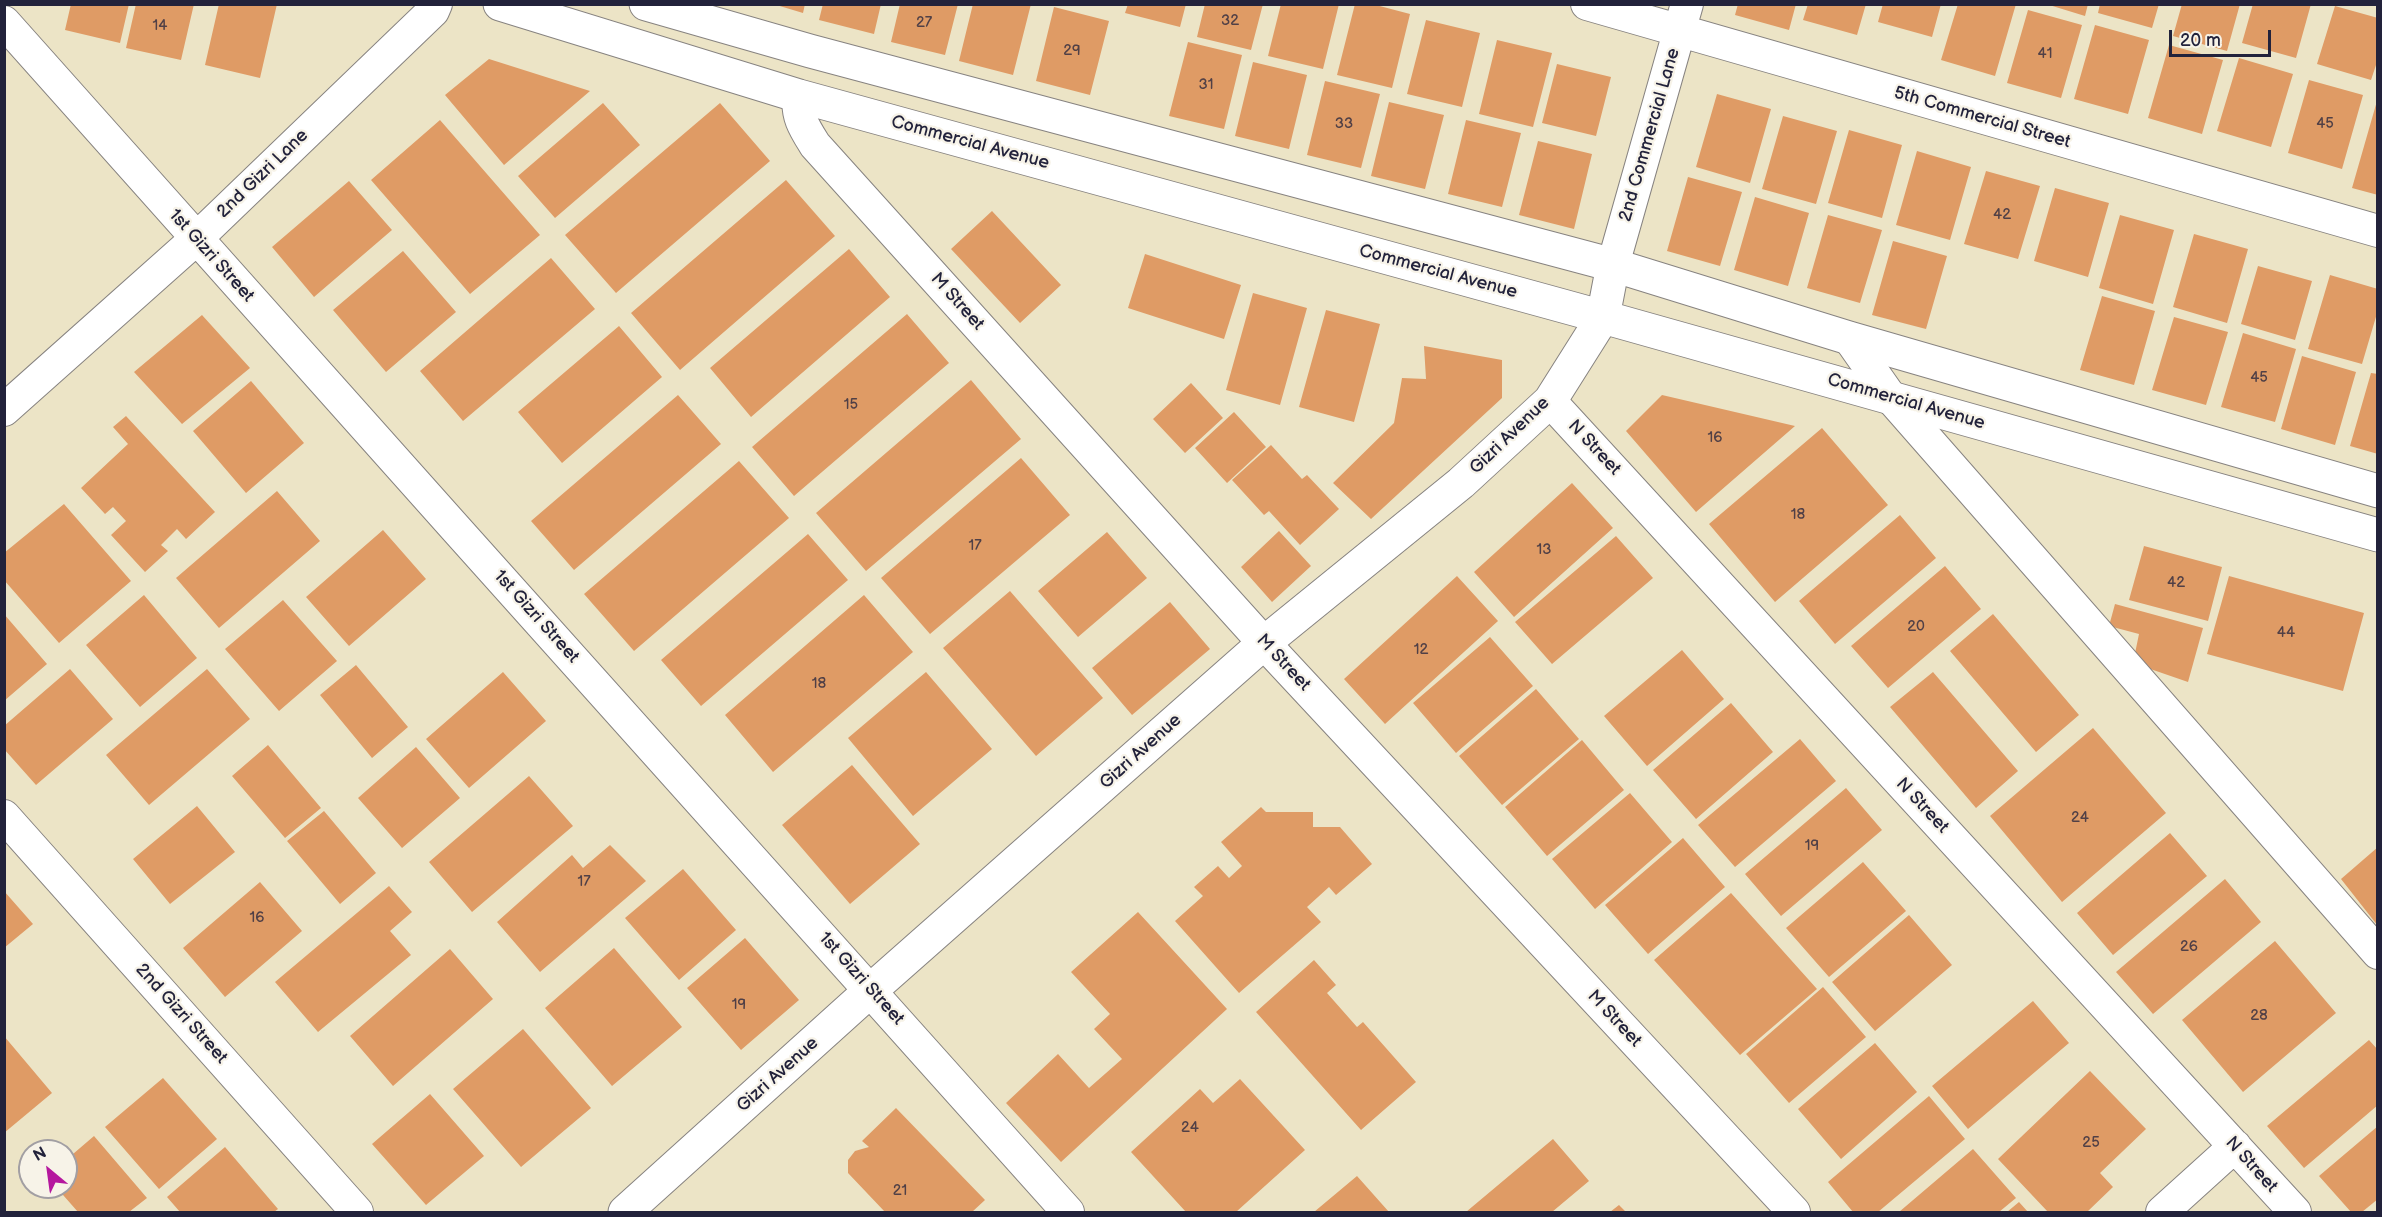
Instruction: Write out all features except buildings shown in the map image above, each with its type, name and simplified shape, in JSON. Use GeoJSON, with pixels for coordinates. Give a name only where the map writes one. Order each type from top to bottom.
{"type":"FeatureCollection","features":[{"type":"Feature","properties":{"kind":"main road","name":"Commercial Avenue"},"geometry":{"type":"LineString","coordinates":[[500,4],[799,96],[1604,317],[2378,535]]}},
{"type":"Feature","properties":{"kind":"main road"},"geometry":{"type":"LineString","coordinates":[[646,4],[810,51],[1612,265],[1849,338],[2378,491]]}},
{"type":"Feature","properties":{"kind":"main road","name":"Gizri Avenue"},"geometry":{"type":"LineString","coordinates":[[625,1212],[871,990],[1264,643],[1461,483],[1550,401],[1604,317],[1612,265]]}},
{"type":"Feature","properties":{"kind":"street","name":"2nd Gizri Lane"},"geometry":{"type":"LineString","coordinates":[[4,410],[196,239],[433,11],[436,4]]}},
{"type":"Feature","properties":{"kind":"street","name":"5th Commercial Street"},"geometry":{"type":"LineString","coordinates":[[1587,4],[1683,18],[2378,231]]}},
{"type":"Feature","properties":{"kind":"street","name":"2nd Commercial Lane"},"geometry":{"type":"LineString","coordinates":[[1612,265],[1683,18]]}},
{"type":"Feature","properties":{"kind":"street","name":"1st Gizri Street"},"geometry":{"type":"LineString","coordinates":[[4,22],[1068,1212]]}},
{"type":"Feature","properties":{"kind":"street","name":"M Street"},"geometry":{"type":"LineString","coordinates":[[799,96],[797,107],[801,122],[815,145],[1264,643],[1794,1212]]}},
{"type":"Feature","properties":{"kind":"street"},"geometry":{"type":"LineString","coordinates":[[1849,338],[1891,398],[2378,953]]}},
{"type":"Feature","properties":{"kind":"street","name":"N Street"},"geometry":{"type":"LineString","coordinates":[[1550,401],[2295,1212]]}},
{"type":"Feature","properties":{"kind":"street","name":"2nd Gizri Street"},"geometry":{"type":"LineString","coordinates":[[4,816],[357,1212]]}},
{"type":"Feature","properties":{"kind":"street"},"geometry":{"type":"LineString","coordinates":[[2162,1212],[2235,1146]]}}]}
